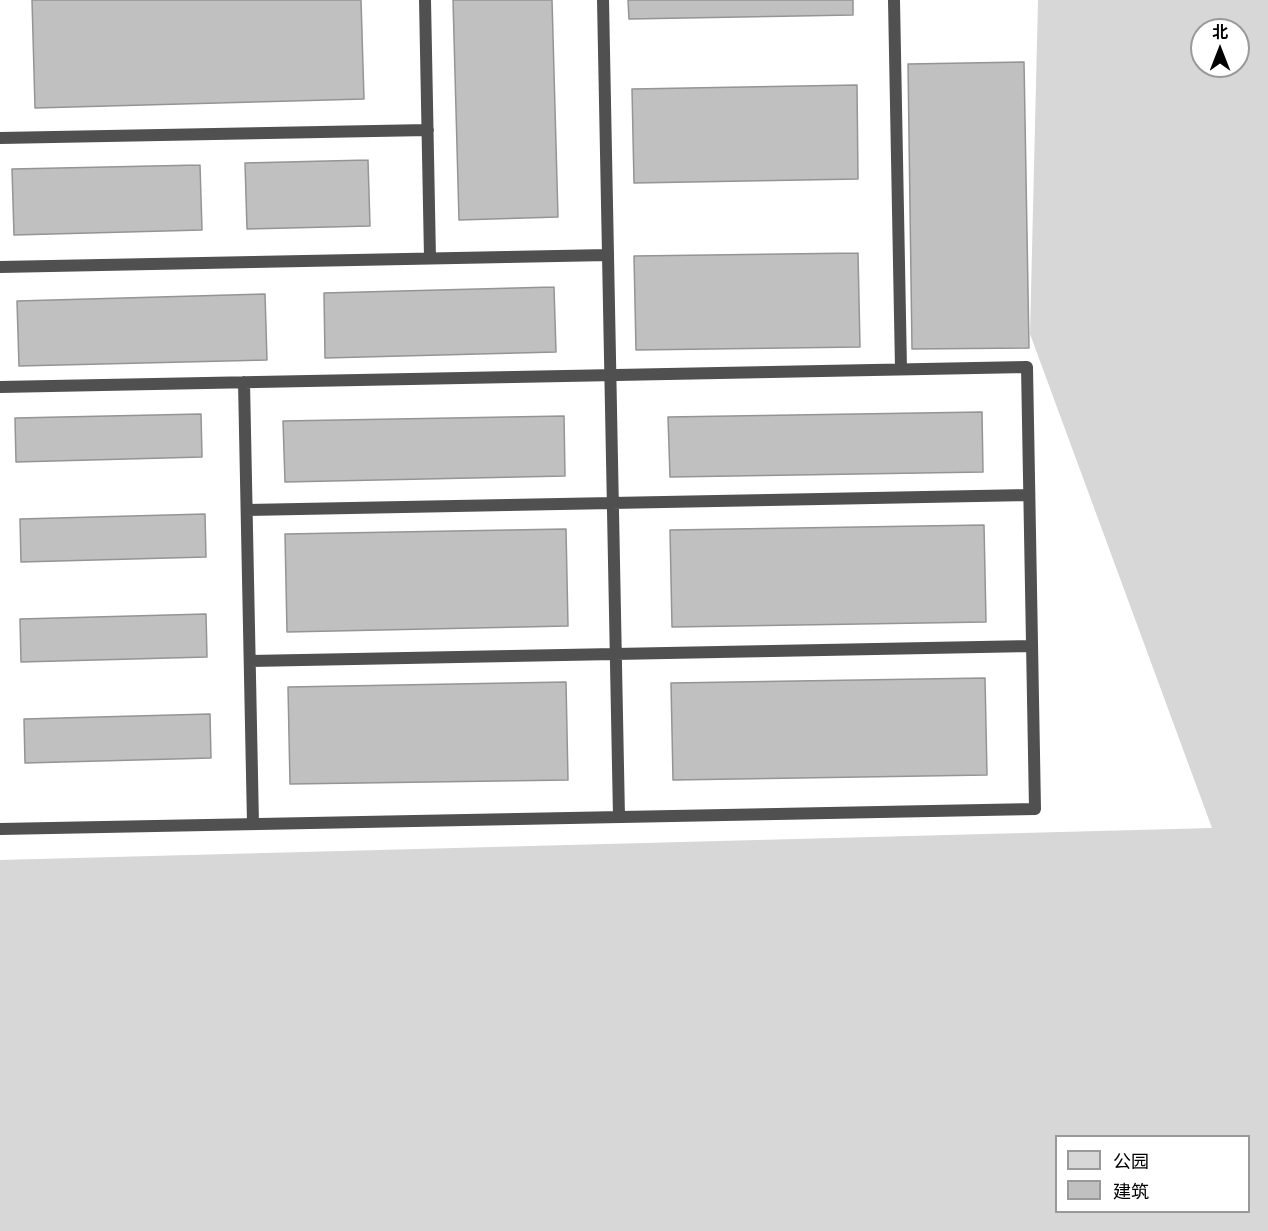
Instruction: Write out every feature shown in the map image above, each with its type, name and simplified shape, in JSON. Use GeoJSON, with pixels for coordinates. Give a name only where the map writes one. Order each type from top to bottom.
{"type":"FeatureCollection","features":[{"type":"Feature","properties":{"kind":"lane"},"geometry":{"type":"LineString","coordinates":[[425,0],[430,258]]}},
{"type":"Feature","properties":{"kind":"lane"},"geometry":{"type":"LineString","coordinates":[[603,0],[619,817]]}},
{"type":"Feature","properties":{"kind":"lane"},"geometry":{"type":"LineString","coordinates":[[894,0],[901,369]]}},
{"type":"Feature","properties":{"kind":"lane"},"geometry":{"type":"LineString","coordinates":[[0,138],[428,130]]}},
{"type":"Feature","properties":{"kind":"lane"},"geometry":{"type":"LineString","coordinates":[[0,267],[608,255]]}},
{"type":"Feature","properties":{"kind":"lane"},"geometry":{"type":"LineString","coordinates":[[0,387],[1027,367],[1035,809],[0,829]]}},
{"type":"Feature","properties":{"kind":"lane"},"geometry":{"type":"LineString","coordinates":[[244,382],[253,824]]}},
{"type":"Feature","properties":{"kind":"lane"},"geometry":{"type":"LineString","coordinates":[[247,510],[1029,495]]}},
{"type":"Feature","properties":{"kind":"lane"},"geometry":{"type":"LineString","coordinates":[[250,661],[1032,646]]}},
{"type":"Feature","properties":{"kind":"green space"},"geometry":{"type":"Polygon","coordinates":[[[1038,0],[1268,0],[1268,1231],[0,1231],[0,860],[1212,828],[1030,334],[1038,0]]]}},
{"type":"Feature","properties":{"kind":"building"},"geometry":{"type":"Polygon","coordinates":[[[32,0],[361,0],[364,99],[35,108],[32,0]]]}},
{"type":"Feature","properties":{"kind":"building"},"geometry":{"type":"Polygon","coordinates":[[[453,0],[552,0],[558,217],[459,220],[453,0]]]}},
{"type":"Feature","properties":{"kind":"building"},"geometry":{"type":"Polygon","coordinates":[[[628,0],[853,0],[853,15],[629,19],[628,0]]]}},
{"type":"Feature","properties":{"kind":"building"},"geometry":{"type":"Polygon","coordinates":[[[1024,62],[1029,348],[912,349],[908,64],[1024,62]]]}},
{"type":"Feature","properties":{"kind":"building"},"geometry":{"type":"Polygon","coordinates":[[[857,85],[858,179],[634,183],[632,89],[857,85]]]}},
{"type":"Feature","properties":{"kind":"building"},"geometry":{"type":"Polygon","coordinates":[[[368,160],[370,226],[247,229],[245,163],[368,160]]]}},
{"type":"Feature","properties":{"kind":"building"},"geometry":{"type":"Polygon","coordinates":[[[200,165],[202,230],[14,235],[12,169],[200,165]]]}},
{"type":"Feature","properties":{"kind":"building"},"geometry":{"type":"Polygon","coordinates":[[[858,253],[860,347],[636,350],[634,256],[858,253]]]}},
{"type":"Feature","properties":{"kind":"building"},"geometry":{"type":"Polygon","coordinates":[[[554,287],[556,352],[325,358],[324,293],[554,287]]]}},
{"type":"Feature","properties":{"kind":"building"},"geometry":{"type":"Polygon","coordinates":[[[265,294],[267,360],[19,366],[17,301],[265,294]]]}},
{"type":"Feature","properties":{"kind":"building"},"geometry":{"type":"Polygon","coordinates":[[[982,412],[983,472],[670,477],[668,417],[982,412]]]}},
{"type":"Feature","properties":{"kind":"building"},"geometry":{"type":"Polygon","coordinates":[[[201,414],[202,457],[16,462],[15,418],[201,414]]]}},
{"type":"Feature","properties":{"kind":"building"},"geometry":{"type":"Polygon","coordinates":[[[564,416],[565,476],[285,482],[283,421],[564,416]]]}},
{"type":"Feature","properties":{"kind":"building"},"geometry":{"type":"Polygon","coordinates":[[[205,514],[206,557],[21,562],[20,519],[205,514]]]}},
{"type":"Feature","properties":{"kind":"building"},"geometry":{"type":"Polygon","coordinates":[[[984,525],[986,622],[672,627],[670,530],[984,525]]]}},
{"type":"Feature","properties":{"kind":"building"},"geometry":{"type":"Polygon","coordinates":[[[566,529],[568,626],[287,632],[285,534],[566,529]]]}},
{"type":"Feature","properties":{"kind":"building"},"geometry":{"type":"Polygon","coordinates":[[[206,614],[207,657],[21,662],[20,619],[206,614]]]}},
{"type":"Feature","properties":{"kind":"building"},"geometry":{"type":"Polygon","coordinates":[[[985,678],[987,775],[673,780],[671,683],[985,678]]]}},
{"type":"Feature","properties":{"kind":"building"},"geometry":{"type":"Polygon","coordinates":[[[566,682],[568,780],[290,784],[288,687],[566,682]]]}},
{"type":"Feature","properties":{"kind":"building"},"geometry":{"type":"Polygon","coordinates":[[[210,714],[211,758],[25,763],[24,719],[210,714]]]}}]}
